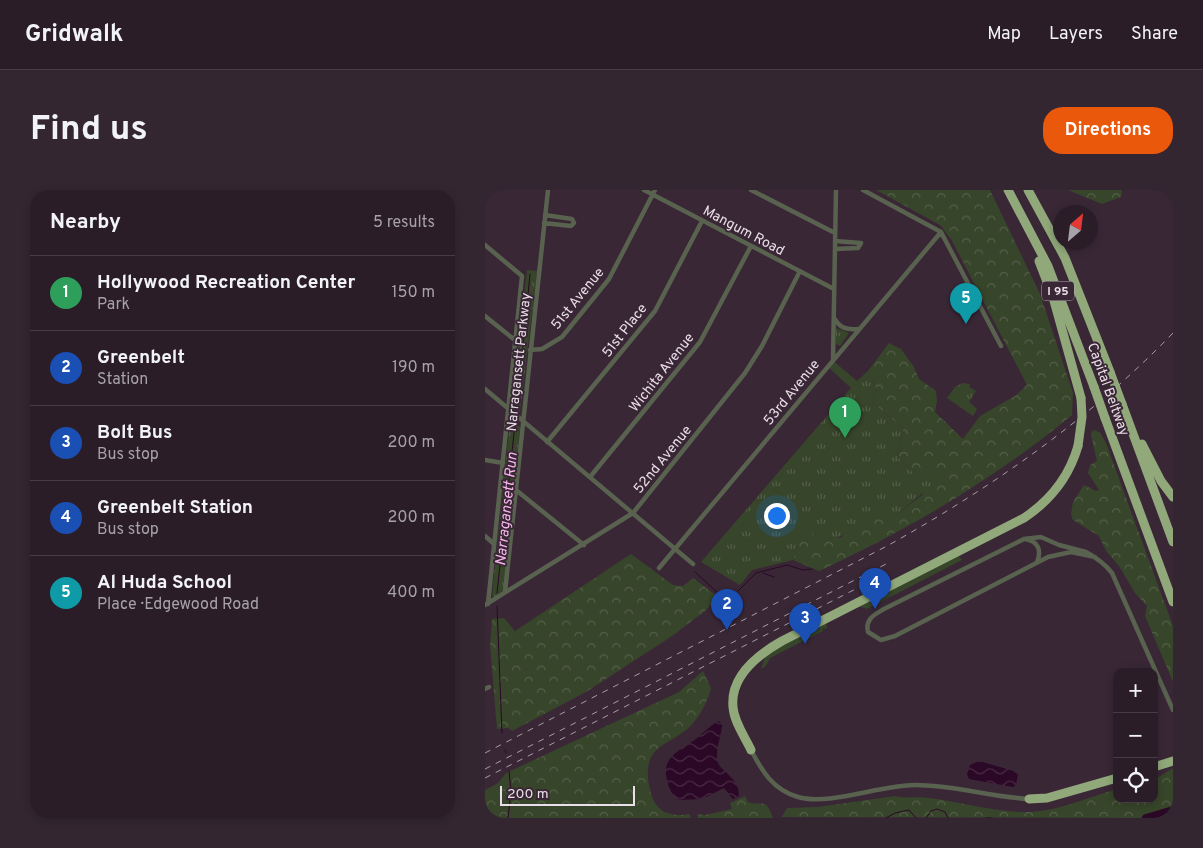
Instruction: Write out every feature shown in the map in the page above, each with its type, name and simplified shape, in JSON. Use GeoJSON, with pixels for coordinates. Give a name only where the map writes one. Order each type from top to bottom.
{"type":"FeatureCollection","features":[{"type":"Feature","properties":{"kind":"highway","name":"Capital Beltway"},"geometry":{"type":"LineString","coordinates":[[1007,190],[1048,266],[1173,602]]}},
{"type":"Feature","properties":{"kind":"highway","name":"Capital Beltway"},"geometry":{"type":"LineString","coordinates":[[1028,190],[1068,266],[1110,372],[1173,542]]}},
{"type":"Feature","properties":{"kind":"highway"},"geometry":{"type":"LineString","coordinates":[[751,750],[738,724],[733,707],[735,690],[739,680],[761,654],[819,622],[1034,512],[1059,486],[1069,469],[1078,446],[1082,417],[1081,398],[1053,297],[1013,199]]}},
{"type":"Feature","properties":{"kind":"highway"},"geometry":{"type":"LineString","coordinates":[[1122,404],[1152,465],[1173,497]]}},
{"type":"Feature","properties":{"kind":"highway"},"geometry":{"type":"LineString","coordinates":[[1158,766],[1173,761]]}},
{"type":"Feature","properties":{"kind":"highway"},"geometry":{"type":"LineString","coordinates":[[1029,799],[1055,796],[1113,779]]}},
{"type":"Feature","properties":{"kind":"street","name":"Narragansett Parkway"},"geometry":{"type":"LineString","coordinates":[[505,592],[548,190]]}},
{"type":"Feature","properties":{"kind":"street","name":"Mangum Road"},"geometry":{"type":"LineString","coordinates":[[644,190],[654,192],[703,221],[835,289]]}},
{"type":"Feature","properties":{"kind":"street"},"geometry":{"type":"LineString","coordinates":[[751,190],[835,233]]}},
{"type":"Feature","properties":{"kind":"street"},"geometry":{"type":"LineString","coordinates":[[833,359],[836,190]]}},
{"type":"Feature","properties":{"kind":"street"},"geometry":{"type":"LineString","coordinates":[[863,190],[941,232],[1001,346]]}},
{"type":"Feature","properties":{"kind":"street","name":"51st Avenue"},"geometry":{"type":"LineString","coordinates":[[530,350],[542,348],[562,337],[609,279],[654,192]]}},
{"type":"Feature","properties":{"kind":"street"},"geometry":{"type":"LineString","coordinates":[[544,223],[571,226],[574,223],[572,219],[545,215]]}},
{"type":"Feature","properties":{"kind":"street","name":"51st Place"},"geometry":{"type":"LineString","coordinates":[[547,442],[655,311],[703,221]]}},
{"type":"Feature","properties":{"kind":"street","name":"53rd Avenue"},"geometry":{"type":"LineString","coordinates":[[659,568],[941,232]]}},
{"type":"Feature","properties":{"kind":"street"},"geometry":{"type":"LineString","coordinates":[[835,240],[861,244],[858,248],[835,248]]}},
{"type":"Feature","properties":{"kind":"street","name":"Narragansett Parkway"},"geometry":{"type":"LineString","coordinates":[[485,245],[522,276],[509,409],[486,604]]}},
{"type":"Feature","properties":{"kind":"street","name":"Wichita Avenue"},"geometry":{"type":"LineString","coordinates":[[590,477],[700,342],[751,246]]}},
{"type":"Feature","properties":{"kind":"street","name":"52nd Avenue"},"geometry":{"type":"LineString","coordinates":[[486,604],[633,513],[745,373],[762,346],[800,272]]}},
{"type":"Feature","properties":{"kind":"street"},"geometry":{"type":"LineString","coordinates":[[485,316],[516,341]]}},
{"type":"Feature","properties":{"kind":"street"},"geometry":{"type":"LineString","coordinates":[[834,317],[839,325],[847,330],[858,330]]}},
{"type":"Feature","properties":{"kind":"street"},"geometry":{"type":"LineString","coordinates":[[485,390],[693,564]]}},
{"type":"Feature","properties":{"kind":"street"},"geometry":{"type":"LineString","coordinates":[[485,460],[503,463]]}},
{"type":"Feature","properties":{"kind":"street"},"geometry":{"type":"LineString","coordinates":[[515,490],[584,545]]}},
{"type":"Feature","properties":{"kind":"street"},"geometry":{"type":"LineString","coordinates":[[485,536],[494,544]]}},
{"type":"Feature","properties":{"kind":"street"},"geometry":{"type":"LineString","coordinates":[[1095,557],[1067,552],[1036,563],[895,636],[881,640],[868,632],[868,622],[875,614],[1024,539],[1041,537],[1059,545],[1083,551],[1095,557],[1108,568],[1116,579],[1173,710]]}},
{"type":"Feature","properties":{"kind":"street"},"geometry":{"type":"LineString","coordinates":[[1024,539],[1033,541],[1038,546],[1040,554],[1036,563]]}},
{"type":"Feature","properties":{"kind":"street"},"geometry":{"type":"LineString","coordinates":[[751,750],[772,783],[790,794],[800,797],[825,798],[882,788],[916,785],[1029,799]]}},
{"type":"Feature","properties":{"kind":"green space"},"geometry":{"type":"Polygon","coordinates":[[[876,190],[990,190],[1040,294],[1073,393],[1072,415],[1013,460],[950,501],[885,538],[819,571],[793,560],[803,528],[816,535],[840,538],[862,522],[880,515],[896,515],[923,494],[917,477],[897,456],[903,428],[872,402],[876,389],[868,371],[889,343],[901,349],[914,367],[919,379],[936,391],[935,412],[963,439],[980,416],[1015,396],[1027,385],[951,239],[940,225],[876,190]]]}},
{"type":"Feature","properties":{"kind":"green space"},"geometry":{"type":"Polygon","coordinates":[[[1068,190],[1122,190],[1121,197],[1102,204],[1068,190]]]}},
{"type":"Feature","properties":{"kind":"green space"},"geometry":{"type":"Polygon","coordinates":[[[527,270],[537,271],[520,412],[511,406],[527,270]]]}},
{"type":"Feature","properties":{"kind":"green space"},"geometry":{"type":"Polygon","coordinates":[[[836,328],[849,333],[840,346],[836,344],[836,328]]]}},
{"type":"Feature","properties":{"kind":"green space"},"geometry":{"type":"Polygon","coordinates":[[[832,360],[857,381],[868,371],[876,389],[872,402],[903,428],[897,456],[917,477],[926,470],[932,472],[934,475],[931,486],[896,515],[867,521],[837,538],[828,541],[803,529],[793,560],[752,570],[740,585],[701,562],[851,388],[827,366],[832,360]]]}},
{"type":"Feature","properties":{"kind":"green space"},"geometry":{"type":"Polygon","coordinates":[[[963,383],[970,384],[969,387],[976,391],[969,402],[977,409],[973,416],[947,398],[955,387],[963,383]]]}},
{"type":"Feature","properties":{"kind":"green space"},"geometry":{"type":"Polygon","coordinates":[[[513,420],[520,427],[504,590],[494,597],[492,595],[510,422],[513,420]]]}},
{"type":"Feature","properties":{"kind":"green space"},"geometry":{"type":"Polygon","coordinates":[[[1095,430],[1100,433],[1106,443],[1173,626],[1173,682],[1145,616],[1147,606],[1135,593],[1119,566],[1106,551],[1099,536],[1073,520],[1071,514],[1073,502],[1084,485],[1096,491],[1099,490],[1088,473],[1090,465],[1097,461],[1091,435],[1092,431],[1095,430]]]}},
{"type":"Feature","properties":{"kind":"green space"},"geometry":{"type":"Polygon","coordinates":[[[631,554],[673,585],[683,586],[693,578],[718,597],[705,611],[672,636],[586,692],[512,731],[508,728],[497,729],[490,646],[492,619],[504,618],[515,631],[631,554]]]}},
{"type":"Feature","properties":{"kind":"green space"},"geometry":{"type":"Polygon","coordinates":[[[958,555],[962,560],[867,609],[858,606],[958,555]]]}},
{"type":"Feature","properties":{"kind":"green space"},"geometry":{"type":"Polygon","coordinates":[[[826,622],[827,629],[823,628],[823,631],[770,658],[766,666],[761,669],[766,653],[826,622]]]}},
{"type":"Feature","properties":{"kind":"green space"},"geometry":{"type":"Polygon","coordinates":[[[703,671],[711,688],[702,710],[686,730],[655,752],[650,760],[648,771],[651,793],[657,806],[669,813],[689,814],[691,818],[485,818],[485,790],[498,783],[506,773],[679,692],[703,671]]]}},
{"type":"Feature","properties":{"kind":"green space"},"geometry":{"type":"Polygon","coordinates":[[[1173,768],[1173,818],[782,817],[787,808],[818,807],[895,796],[925,797],[1018,812],[1042,811],[1064,806],[1113,790],[1113,803],[1158,803],[1158,777],[1173,768]]]}},
{"type":"Feature","properties":{"kind":"green space"},"geometry":{"type":"Polygon","coordinates":[[[745,796],[748,802],[766,805],[773,818],[698,818],[697,814],[705,815],[732,809],[730,803],[745,796]]]}},
{"type":"Feature","properties":{"kind":"water"},"geometry":{"type":"Polygon","coordinates":[[[718,721],[722,723],[717,751],[718,763],[736,783],[739,796],[733,799],[724,788],[702,799],[679,800],[671,792],[667,780],[666,772],[669,760],[718,721]]]}},
{"type":"Feature","properties":{"kind":"water"},"geometry":{"type":"Polygon","coordinates":[[[979,761],[1014,771],[1018,774],[1016,785],[1013,787],[969,779],[967,774],[970,765],[979,761]]]}},
{"type":"Feature","properties":{"kind":"waterway","name":"Narragansett Run"},"geometry":{"type":"LineString","coordinates":[[517,408],[530,274]]}},
{"type":"Feature","properties":{"kind":"waterway","name":"Narragansett Run"},"geometry":{"type":"LineString","coordinates":[[497,593],[515,424]]}},
{"type":"Feature","properties":{"kind":"waterway"},"geometry":{"type":"LineString","coordinates":[[738,591],[756,573],[787,565],[803,570],[812,569]]}},
{"type":"Feature","properties":{"kind":"waterway"},"geometry":{"type":"LineString","coordinates":[[695,572],[729,603]]}},
{"type":"Feature","properties":{"kind":"waterway"},"geometry":{"type":"LineString","coordinates":[[763,573],[774,577]]}},
{"type":"Feature","properties":{"kind":"waterway"},"geometry":{"type":"LineString","coordinates":[[731,610],[729,603],[734,596]]}},
{"type":"Feature","properties":{"kind":"waterway","name":"Narragansett Run"},"geometry":{"type":"LineString","coordinates":[[497,606],[502,733]]}},
{"type":"Feature","properties":{"kind":"waterway","name":"Narragansett Run"},"geometry":{"type":"LineString","coordinates":[[508,818],[511,791],[509,771]]}},
{"type":"Feature","properties":{"kind":"waterway"},"geometry":{"type":"LineString","coordinates":[[926,818],[931,811],[937,809],[945,812],[948,818]]}},
{"type":"Feature","properties":{"kind":"waterway"},"geometry":{"type":"LineString","coordinates":[[886,818],[895,813],[909,810],[916,818]]}},
{"type":"Feature","properties":{"kind":"waterway"},"geometry":{"type":"LineString","coordinates":[[1146,818],[1173,810]]}},
{"type":"Feature","properties":{"kind":"waterway"},"geometry":{"type":"LineString","coordinates":[[986,818],[992,818]]}},
{"type":"Feature","properties":{"kind":"railway"},"geometry":{"type":"LineString","coordinates":[[485,753],[887,546],[926,524],[1001,476],[1073,423],[1108,394],[1173,333]]}},
{"type":"Feature","properties":{"kind":"railway"},"geometry":{"type":"LineString","coordinates":[[485,769],[888,563]]}},
{"type":"Feature","properties":{"kind":"railway"},"geometry":{"type":"LineString","coordinates":[[485,778],[891,571]]}},
{"type":"Feature","properties":{"kind":"place","name":"Al Huda School"},"geometry":{"type":"Point","coordinates":[966,324]}},
{"type":"Feature","properties":{"kind":"place","name":"Hollywood Recreation Center"},"geometry":{"type":"Point","coordinates":[845,438]}},
{"type":"Feature","properties":{"kind":"place","name":"Greenbelt Station"},"geometry":{"type":"Point","coordinates":[875,609]}},
{"type":"Feature","properties":{"kind":"place","name":"Greenbelt"},"geometry":{"type":"Point","coordinates":[727,630]}},
{"type":"Feature","properties":{"kind":"place","name":"Bolt Bus"},"geometry":{"type":"Point","coordinates":[805,644]}}]}
